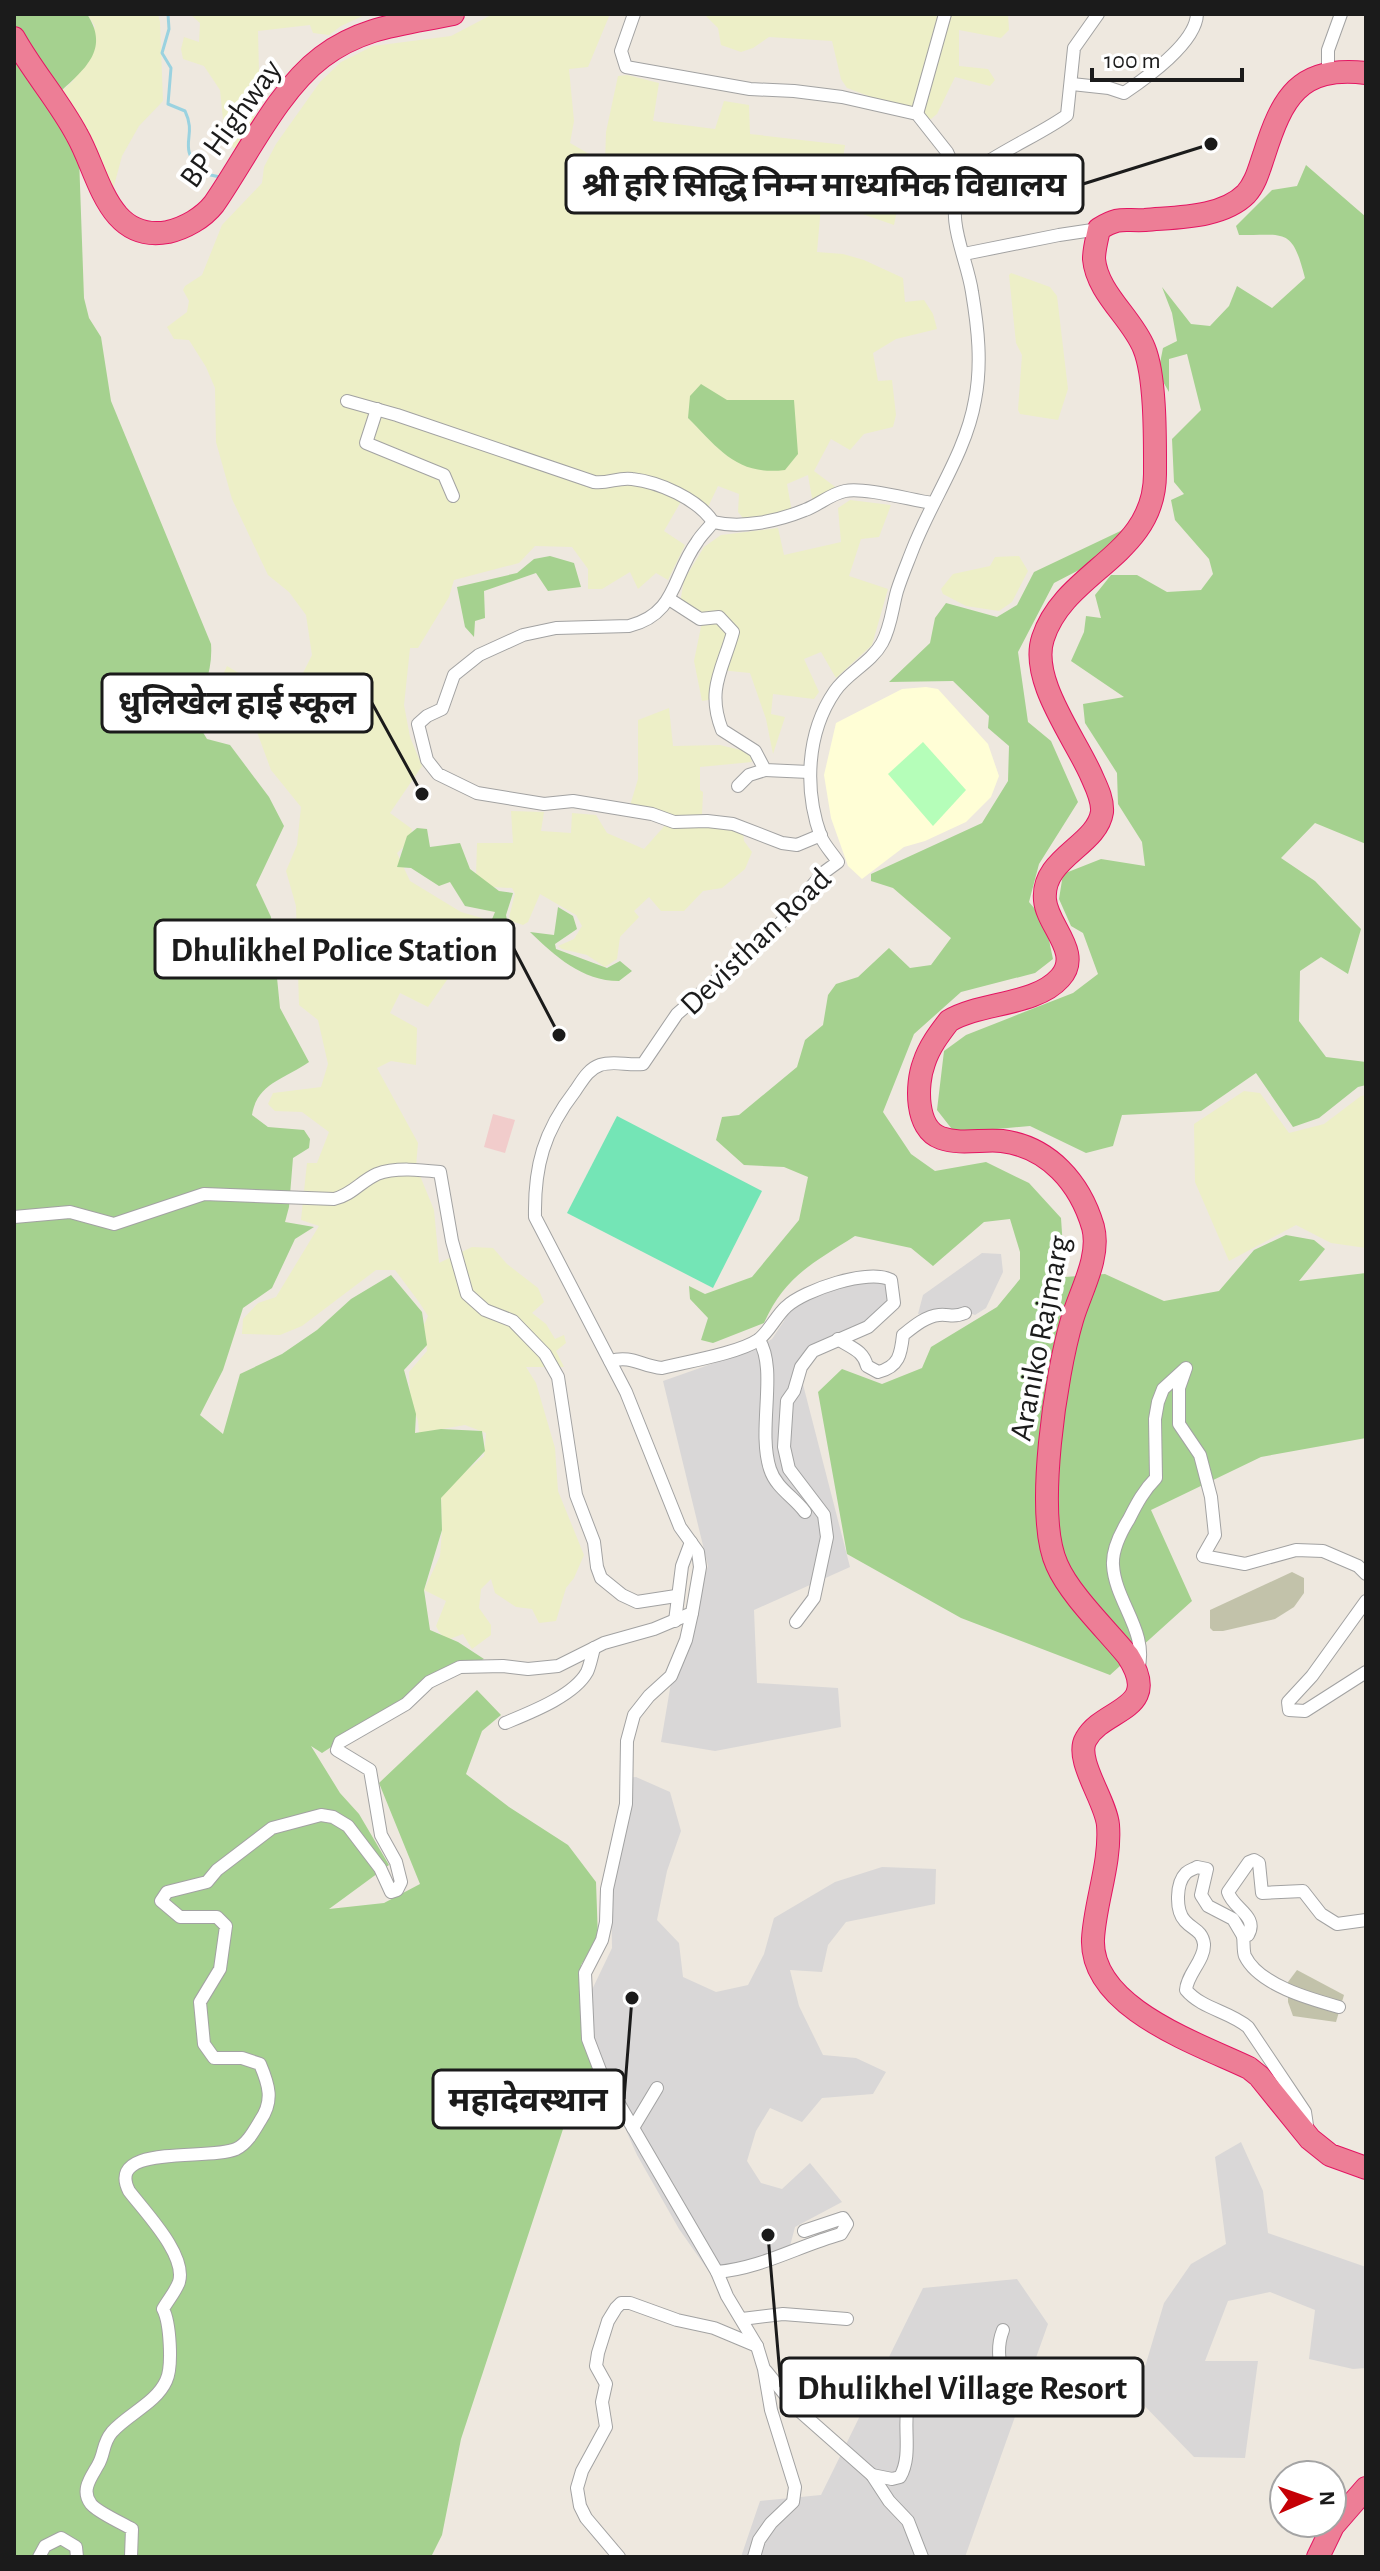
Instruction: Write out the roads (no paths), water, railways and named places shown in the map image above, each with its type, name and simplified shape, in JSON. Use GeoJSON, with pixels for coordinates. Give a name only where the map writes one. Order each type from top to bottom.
{"type":"FeatureCollection","features":[{"type":"Feature","properties":{"kind":"highway","name":"BP Highway"},"geometry":{"type":"LineString","coordinates":[[14,38],[78,135],[107,203],[116,215],[146,232],[162,233],[192,223],[211,207],[290,90],[307,69],[323,56],[348,40],[381,27],[453,14]]}},
{"type":"Feature","properties":{"kind":"highway"},"geometry":{"type":"LineString","coordinates":[[1099,229],[1118,220],[1206,213],[1244,196],[1255,182],[1275,118],[1285,99],[1305,82],[1328,73],[1366,73]]}},
{"type":"Feature","properties":{"kind":"highway","name":"Araniko Rajmarg"},"geometry":{"type":"LineString","coordinates":[[1099,229],[1094,251],[1097,271],[1145,349],[1150,376],[1155,478],[1150,507],[1142,525],[1054,613],[1040,652],[1047,687],[1085,761],[1099,794],[1102,812],[1095,828],[1058,864],[1049,877],[1045,891],[1045,905],[1067,950],[1068,964],[1063,975],[1046,989],[949,1021],[924,1063],[919,1101],[930,1131],[939,1138],[970,1142],[1001,1141],[1021,1146],[1058,1166],[1072,1180],[1088,1211],[1094,1230],[1094,1252],[1060,1369],[1049,1451],[1047,1509],[1057,1565],[1128,1656],[1137,1673]]}},
{"type":"Feature","properties":{"kind":"highway"},"geometry":{"type":"LineString","coordinates":[[1137,1673],[1137,1694],[1132,1703],[1095,1729],[1085,1740],[1083,1751],[1108,1822],[1093,1942],[1103,1974],[1117,1995],[1146,2017],[1249,2068],[1310,2139],[1330,2155],[1366,2168]]}},
{"type":"Feature","properties":{"kind":"highway"},"geometry":{"type":"LineString","coordinates":[[1318,2557],[1333,2526],[1366,2488]]}},
{"type":"Feature","properties":{"kind":"street"},"geometry":{"type":"LineString","coordinates":[[634,14],[621,51],[626,67],[750,89],[842,97],[917,114],[947,152],[962,185],[984,165],[1067,115],[1074,48],[1098,14]]}},
{"type":"Feature","properties":{"kind":"street"},"geometry":{"type":"LineString","coordinates":[[917,114],[945,14]]}},
{"type":"Feature","properties":{"kind":"street"},"geometry":{"type":"LineString","coordinates":[[1072,84],[1124,93],[1176,51],[1197,23],[1197,14]]}},
{"type":"Feature","properties":{"kind":"street"},"geometry":{"type":"LineString","coordinates":[[1328,73],[1328,50],[1341,14]]}},
{"type":"Feature","properties":{"kind":"street","name":"Devisthan Road"},"geometry":{"type":"LineString","coordinates":[[754,2557],[759,2540],[771,2523],[793,2502],[795,2487],[771,2410],[757,2346],[601,2073],[588,2039],[585,1973],[602,1940],[606,1922],[607,1889],[626,1804],[627,1741],[634,1715],[671,1676],[686,1640],[700,1567],[698,1552],[680,1527],[633,1406],[535,1217],[534,1185],[546,1135],[561,1108],[591,1069],[615,1063],[631,1066],[643,1064],[677,1014],[778,926],[823,873],[838,862],[821,835],[809,772],[815,736],[836,690],[881,646],[912,549],[973,415],[978,382],[978,330],[954,211],[962,185]]}},
{"type":"Feature","properties":{"kind":"street"},"geometry":{"type":"LineString","coordinates":[[964,254],[1099,229]]}},
{"type":"Feature","properties":{"kind":"street"},"geometry":{"type":"LineString","coordinates":[[347,401],[594,482],[632,479],[665,488],[691,502],[713,522],[723,525],[762,523],[807,510],[848,490],[932,503]]}},
{"type":"Feature","properties":{"kind":"street"},"geometry":{"type":"LineString","coordinates":[[377,409],[366,443],[444,475],[453,496]]}},
{"type":"Feature","properties":{"kind":"street"},"geometry":{"type":"LineString","coordinates":[[713,522],[696,543],[669,599],[660,611],[639,624],[545,630],[523,635],[479,655],[454,675],[442,709],[418,724],[427,760],[438,774],[477,793],[544,804],[573,801],[652,814],[674,822],[733,824],[782,843],[797,845],[821,835]]}},
{"type":"Feature","properties":{"kind":"street"},"geometry":{"type":"LineString","coordinates":[[669,599],[700,619],[719,617],[733,632],[717,674],[715,696],[718,720],[722,730],[755,751],[765,770]]}},
{"type":"Feature","properties":{"kind":"street"},"geometry":{"type":"LineString","coordinates":[[738,786],[749,775],[765,770],[809,772]]}},
{"type":"Feature","properties":{"kind":"street"},"geometry":{"type":"LineString","coordinates":[[14,1217],[70,1212],[114,1224],[204,1194],[334,1199],[345,1197],[377,1174],[427,1170],[440,1172],[452,1241],[467,1294],[485,1310],[513,1321],[545,1354],[558,1377],[576,1495],[594,1542],[601,1578],[622,1595],[637,1602],[676,1596]]}},
{"type":"Feature","properties":{"kind":"street"},"geometry":{"type":"LineString","coordinates":[[610,1361],[630,1358],[649,1367],[662,1368],[745,1346],[759,1340],[786,1306],[799,1297],[863,1276],[882,1275],[891,1280],[894,1303],[868,1327],[813,1351],[805,1360],[787,1401],[784,1447],[789,1469],[824,1515],[827,1537],[814,1598],[796,1622]]}},
{"type":"Feature","properties":{"kind":"street"},"geometry":{"type":"LineString","coordinates":[[838,1339],[857,1349],[865,1357],[867,1366],[878,1372],[896,1363],[903,1335],[913,1327],[939,1315],[955,1318],[965,1313]]}},
{"type":"Feature","properties":{"kind":"street"},"geometry":{"type":"LineString","coordinates":[[759,1340],[767,1357],[763,1432],[765,1452],[774,1479],[805,1512]]}},
{"type":"Feature","properties":{"kind":"street"},"geometry":{"type":"LineString","coordinates":[[1137,1673],[1142,1655],[1137,1630],[1116,1581],[1112,1562],[1119,1537],[1145,1489],[1156,1478],[1155,1419],[1163,1389],[1186,1368],[1179,1388],[1179,1424],[1200,1455],[1211,1497],[1215,1535],[1203,1556],[1245,1564],[1296,1550],[1323,1551],[1358,1566],[1366,1574]]}},
{"type":"Feature","properties":{"kind":"street"},"geometry":{"type":"LineString","coordinates":[[675,1621],[682,1566],[691,1542]]}},
{"type":"Feature","properties":{"kind":"street"},"geometry":{"type":"LineString","coordinates":[[1366,1601],[1312,1676],[1288,1702],[1289,1710],[1305,1711],[1366,1672]]}},
{"type":"Feature","properties":{"kind":"street"},"geometry":{"type":"LineString","coordinates":[[131,2557],[132,2529],[91,2505],[86,2494],[89,2480],[101,2461],[103,2445],[113,2430],[152,2398],[166,2382],[169,2370],[168,2319],[163,2309],[178,2284],[181,2268],[173,2250],[129,2191],[124,2180],[126,2170],[137,2161],[151,2156],[212,2154],[237,2148],[250,2137],[269,2108],[268,2083],[260,2064],[242,2058],[214,2058],[204,2044],[200,2002],[220,1969],[226,1926],[217,1917],[180,1917],[161,1901],[167,1892],[207,1882],[217,1870],[272,1828],[321,1815],[333,1817],[348,1826],[380,1868],[391,1892],[397,1890],[401,1882],[396,1862],[381,1835],[370,1770],[337,1750],[340,1742],[406,1704],[429,1682],[460,1667],[528,1669],[558,1666],[594,1648],[692,1613]]}},
{"type":"Feature","properties":{"kind":"street"},"geometry":{"type":"LineString","coordinates":[[505,1723],[575,1687],[587,1672],[594,1648]]}},
{"type":"Feature","properties":{"kind":"street"},"geometry":{"type":"LineString","coordinates":[[1243,1936],[1252,1929],[1251,1919],[1230,1900],[1228,1892],[1249,1862],[1254,1860],[1259,1863],[1262,1893],[1303,1891],[1321,1914],[1337,1924],[1366,1920]]}},
{"type":"Feature","properties":{"kind":"street"},"geometry":{"type":"LineString","coordinates":[[1310,2139],[1305,2112],[1248,2027],[1238,2019],[1194,2000],[1186,1990],[1204,1943],[1198,1930],[1184,1921],[1178,1906],[1185,1874],[1197,1867],[1207,1869],[1201,1895],[1208,1906],[1233,1919],[1243,1936],[1245,1955],[1258,1970],[1290,1993],[1339,2007]]}},
{"type":"Feature","properties":{"kind":"street"},"geometry":{"type":"LineString","coordinates":[[633,2128],[657,2088]]}},
{"type":"Feature","properties":{"kind":"street"},"geometry":{"type":"LineString","coordinates":[[717,2272],[737,2270],[783,2257],[816,2240],[841,2234],[847,2224],[843,2218],[836,2219],[804,2231]]}},
{"type":"Feature","properties":{"kind":"street"},"geometry":{"type":"LineString","coordinates":[[619,2557],[586,2518],[577,2488],[582,2471],[606,2427],[602,2402],[606,2384],[596,2366],[608,2321],[616,2308],[621,2303],[630,2303],[677,2320],[714,2328],[757,2346]]}},
{"type":"Feature","properties":{"kind":"street"},"geometry":{"type":"LineString","coordinates":[[742,2319],[783,2314],[847,2319]]}},
{"type":"Feature","properties":{"kind":"street"},"geometry":{"type":"LineString","coordinates":[[872,2475],[892,2479],[900,2477],[907,2465],[906,2407],[912,2395],[938,2386],[962,2389],[982,2401],[998,2403],[1005,2399],[997,2345],[1003,2330]]}},
{"type":"Feature","properties":{"kind":"street"},"geometry":{"type":"LineString","coordinates":[[764,2369],[795,2407],[872,2475],[889,2501],[908,2521],[922,2557]]}},
{"type":"Feature","properties":{"kind":"street"},"geometry":{"type":"LineString","coordinates":[[39,2557],[45,2546],[61,2538],[76,2547],[77,2557]]}},
{"type":"Feature","properties":{"kind":"waterway"},"geometry":{"type":"LineString","coordinates":[[168,14],[169,29],[162,53],[171,68],[168,104],[185,111],[189,128],[188,147],[201,173],[220,177]]}},
{"type":"Feature","properties":{"kind":"place","name":"श्री हरि सिद्धि निम्न माध्यमिक विद्यालय"},"geometry":{"type":"Point","coordinates":[1211,144]}},
{"type":"Feature","properties":{"kind":"place","name":"धुलिखेल हाई स्कूल"},"geometry":{"type":"Point","coordinates":[422,794]}},
{"type":"Feature","properties":{"kind":"place","name":"Dhulikhel Police Station"},"geometry":{"type":"Point","coordinates":[559,1035]}},
{"type":"Feature","properties":{"kind":"place","name":"महादेवस्थान"},"geometry":{"type":"Point","coordinates":[632,1998]}},
{"type":"Feature","properties":{"kind":"place","name":"Dhulikhel Village Resort"},"geometry":{"type":"Point","coordinates":[768,2235]}}]}
